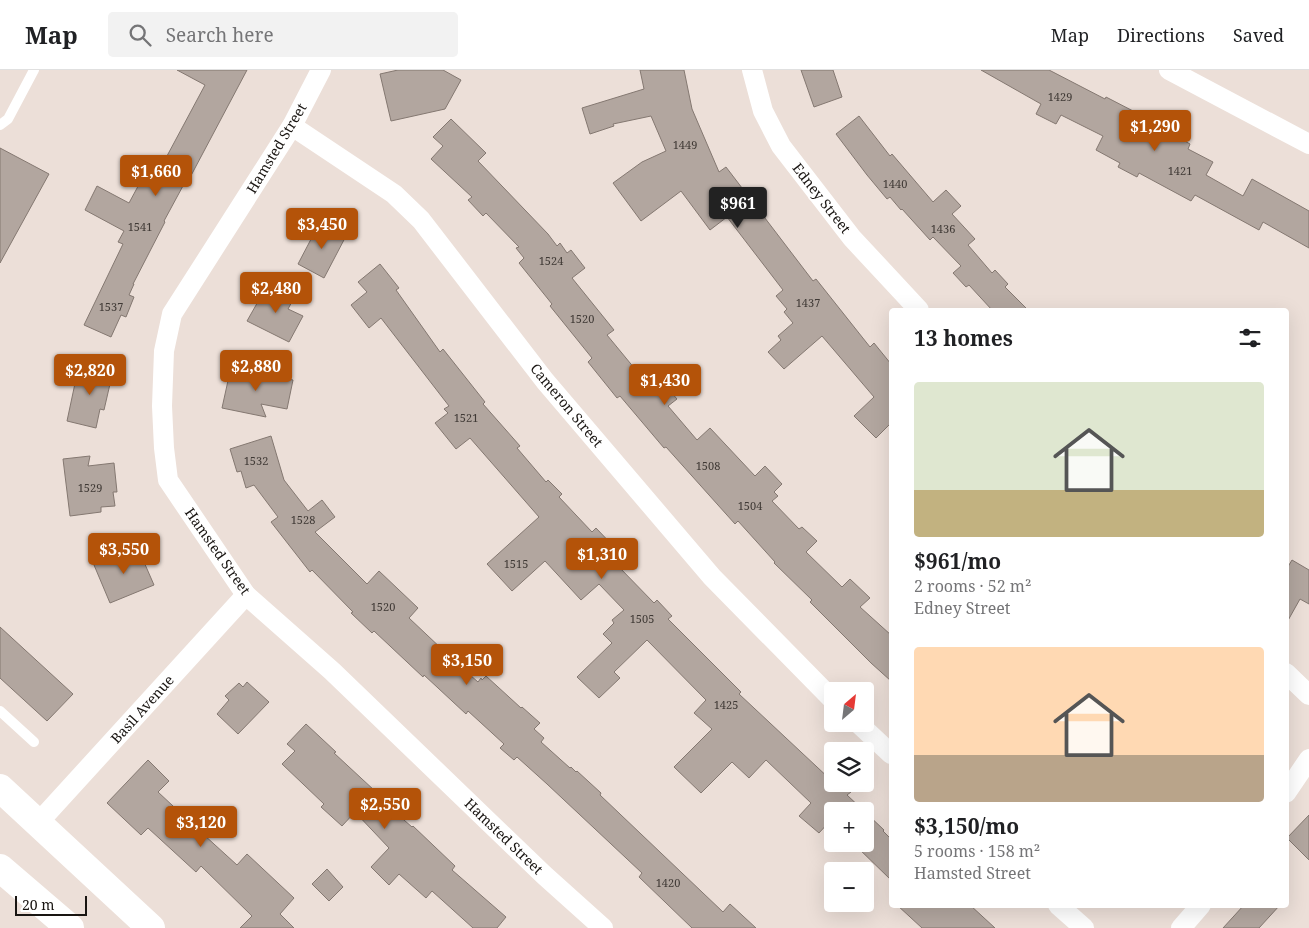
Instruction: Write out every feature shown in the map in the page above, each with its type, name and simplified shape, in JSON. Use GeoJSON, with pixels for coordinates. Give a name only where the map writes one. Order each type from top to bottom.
{"type":"FeatureCollection","features":[{"type":"Feature","properties":{"kind":"main road"},"geometry":{"type":"LineString","coordinates":[[0,788],[151,928]]}},
{"type":"Feature","properties":{"kind":"main road"},"geometry":{"type":"LineString","coordinates":[[0,868],[70,928]]}},
{"type":"Feature","properties":{"kind":"street","name":"Hamsted Street"},"geometry":{"type":"LineString","coordinates":[[321,70],[292,126],[172,314],[164,351],[162,406],[168,480],[246,594],[332,670],[544,875],[603,928]]}},
{"type":"Feature","properties":{"kind":"street","name":"Edney Street"},"geometry":{"type":"LineString","coordinates":[[752,70],[763,111],[781,146],[852,238],[918,308]]}},
{"type":"Feature","properties":{"kind":"street"},"geometry":{"type":"LineString","coordinates":[[1169,70],[1309,144]]}},
{"type":"Feature","properties":{"kind":"street","name":"Cameron Street"},"geometry":{"type":"LineString","coordinates":[[292,126],[394,194],[421,220],[545,381],[706,569],[824,691]]}},
{"type":"Feature","properties":{"kind":"street","name":"Basil Avenue"},"geometry":{"type":"LineString","coordinates":[[38,823],[246,594]]}},
{"type":"Feature","properties":{"kind":"street"},"geometry":{"type":"LineString","coordinates":[[1289,676],[1309,695]]}},
{"type":"Feature","properties":{"kind":"street"},"geometry":{"type":"LineString","coordinates":[[868,732],[889,752]]}},
{"type":"Feature","properties":{"kind":"street"},"geometry":{"type":"LineString","coordinates":[[1289,789],[1309,759]]}},
{"type":"Feature","properties":{"kind":"street"},"geometry":{"type":"LineString","coordinates":[[1061,908],[1084,928]]}},
{"type":"Feature","properties":{"kind":"street"},"geometry":{"type":"LineString","coordinates":[[1181,928],[1198,908]]}},
{"type":"Feature","properties":{"kind":"lane"},"geometry":{"type":"LineString","coordinates":[[0,125],[8,119],[34,70]]}},
{"type":"Feature","properties":{"kind":"lane"},"geometry":{"type":"LineString","coordinates":[[0,711],[34,742]]}},
{"type":"Feature","properties":{"kind":"building"},"geometry":{"type":"Polygon","coordinates":[[[177,70],[247,70],[186,185],[184,184],[164,221],[133,284],[129,295],[134,297],[126,317],[121,315],[111,337],[84,325],[123,244],[118,242],[124,231],[85,210],[97,186],[129,203],[150,164],[160,169],[205,85],[177,70]]]}},
{"type":"Feature","properties":{"kind":"building"},"geometry":{"type":"Polygon","coordinates":[[[398,70],[443,70],[461,80],[445,109],[391,121],[380,74],[398,70]]]}},
{"type":"Feature","properties":{"kind":"building"},"geometry":{"type":"Polygon","coordinates":[[[640,70],[684,70],[692,109],[719,172],[726,167],[813,281],[816,279],[870,347],[874,343],[889,362],[889,425],[876,438],[854,416],[874,397],[822,336],[784,369],[768,352],[781,340],[778,336],[793,323],[784,312],[787,309],[776,296],[783,290],[727,217],[710,230],[681,191],[641,221],[613,183],[642,162],[666,151],[651,116],[613,124],[614,126],[590,134],[582,108],[644,89],[640,70]]]}},
{"type":"Feature","properties":{"kind":"building"},"geometry":{"type":"Polygon","coordinates":[[[801,70],[833,70],[842,97],[814,107],[801,70]]]}},
{"type":"Feature","properties":{"kind":"building"},"geometry":{"type":"Polygon","coordinates":[[[981,70],[1049,70],[1135,112],[1132,117],[1171,137],[1172,134],[1190,144],[1188,149],[1213,162],[1206,175],[1243,196],[1252,179],[1309,211],[1309,248],[1263,222],[1259,230],[1195,195],[1191,201],[1139,173],[1137,177],[1118,167],[1120,163],[1096,150],[1103,136],[1061,115],[1056,124],[1036,114],[1041,104],[981,70]]]}},
{"type":"Feature","properties":{"kind":"building"},"geometry":{"type":"Polygon","coordinates":[[[859,116],[890,156],[892,154],[933,202],[946,190],[961,206],[952,214],[975,239],[968,245],[992,273],[995,270],[1008,284],[1005,287],[1026,308],[990,308],[969,285],[966,287],[953,273],[961,266],[933,237],[930,240],[890,197],[887,199],[836,134],[859,116]]]}},
{"type":"Feature","properties":{"kind":"building"},"geometry":{"type":"Polygon","coordinates":[[[451,119],[486,153],[478,161],[548,234],[557,246],[560,243],[567,253],[571,250],[585,268],[572,278],[614,330],[607,335],[654,392],[664,384],[677,399],[668,406],[697,440],[710,428],[755,476],[765,466],[782,484],[774,492],[778,496],[772,501],[799,529],[802,527],[817,541],[806,552],[842,587],[850,579],[870,598],[860,607],[889,633],[889,679],[810,602],[812,600],[774,563],[738,521],[735,524],[666,447],[664,448],[620,396],[617,398],[588,362],[592,358],[550,306],[552,304],[519,263],[524,258],[516,248],[519,247],[486,213],[483,216],[468,200],[472,197],[431,159],[443,146],[433,137],[451,119]]]}},
{"type":"Feature","properties":{"kind":"building"},"geometry":{"type":"Polygon","coordinates":[[[0,148],[49,174],[0,263],[0,148]]]}},
{"type":"Feature","properties":{"kind":"building"},"geometry":{"type":"Polygon","coordinates":[[[320,222],[346,236],[324,278],[298,264],[320,222]]]}},
{"type":"Feature","properties":{"kind":"building"},"geometry":{"type":"Polygon","coordinates":[[[380,264],[399,288],[396,290],[440,352],[443,349],[485,402],[483,404],[520,446],[517,448],[546,482],[548,480],[562,494],[559,497],[592,532],[596,528],[617,550],[614,554],[622,562],[618,566],[654,603],[657,600],[672,616],[668,619],[741,692],[739,694],[824,774],[824,792],[851,792],[847,795],[854,802],[824,802],[824,828],[819,833],[799,816],[811,803],[766,760],[749,778],[732,762],[701,793],[674,767],[712,729],[694,713],[706,700],[647,640],[614,672],[620,678],[599,698],[577,677],[612,643],[603,634],[614,623],[612,620],[624,610],[599,584],[581,600],[545,561],[512,591],[487,564],[539,517],[470,438],[456,449],[435,423],[448,413],[444,409],[449,406],[381,318],[369,328],[351,305],[367,292],[358,282],[380,264]]]}},
{"type":"Feature","properties":{"kind":"building"},"geometry":{"type":"Polygon","coordinates":[[[268,284],[294,298],[288,309],[303,316],[289,342],[247,321],[268,284]]]}},
{"type":"Feature","properties":{"kind":"building"},"geometry":{"type":"Polygon","coordinates":[[[86,365],[113,371],[104,410],[100,409],[96,428],[67,421],[77,374],[83,376],[86,365]]]}},
{"type":"Feature","properties":{"kind":"building"},"geometry":{"type":"Polygon","coordinates":[[[231,367],[293,380],[287,409],[261,404],[266,417],[222,408],[231,367]]]}},
{"type":"Feature","properties":{"kind":"building"},"geometry":{"type":"Polygon","coordinates":[[[271,436],[284,480],[308,511],[322,500],[335,517],[315,532],[367,584],[379,571],[418,608],[409,618],[478,682],[486,676],[540,723],[534,729],[544,738],[541,742],[601,793],[600,795],[723,912],[730,904],[756,928],[692,928],[639,877],[642,873],[547,784],[517,757],[514,760],[500,748],[504,744],[468,711],[466,714],[424,675],[423,677],[374,631],[372,633],[312,570],[310,572],[271,522],[278,517],[254,485],[246,488],[241,471],[237,472],[230,449],[271,436]]]}},
{"type":"Feature","properties":{"kind":"building"},"geometry":{"type":"Polygon","coordinates":[[[90,456],[88,466],[114,463],[117,492],[113,492],[115,506],[101,507],[101,512],[70,516],[63,459],[90,456]]]}},
{"type":"Feature","properties":{"kind":"building"},"geometry":{"type":"Polygon","coordinates":[[[137,546],[154,585],[110,603],[94,565],[137,546]]]}},
{"type":"Feature","properties":{"kind":"building"},"geometry":{"type":"Polygon","coordinates":[[[1292,560],[1309,570],[1309,604],[1300,599],[1289,619],[1289,565],[1292,560]]]}},
{"type":"Feature","properties":{"kind":"building"},"geometry":{"type":"Polygon","coordinates":[[[0,627],[73,694],[47,721],[0,678],[0,627]]]}},
{"type":"Feature","properties":{"kind":"building"},"geometry":{"type":"Polygon","coordinates":[[[247,682],[269,702],[238,734],[217,714],[229,700],[225,696],[239,683],[243,687],[247,682]]]}},
{"type":"Feature","properties":{"kind":"building"},"geometry":{"type":"Polygon","coordinates":[[[306,724],[375,791],[373,793],[413,826],[455,866],[452,870],[506,917],[497,928],[473,928],[432,891],[426,898],[399,874],[389,885],[371,867],[389,848],[355,812],[342,826],[321,807],[324,804],[282,764],[295,751],[287,744],[306,724]]]}},
{"type":"Feature","properties":{"kind":"building"},"geometry":{"type":"Polygon","coordinates":[[[148,760],[169,781],[158,792],[188,820],[198,809],[213,823],[203,834],[237,865],[247,854],[294,898],[280,914],[294,928],[240,928],[252,916],[201,866],[196,872],[148,828],[141,835],[107,803],[148,760]]]}},
{"type":"Feature","properties":{"kind":"building"},"geometry":{"type":"Polygon","coordinates":[[[1309,815],[1309,860],[1289,840],[1289,836],[1309,815]]]}},
{"type":"Feature","properties":{"kind":"building"},"geometry":{"type":"Polygon","coordinates":[[[874,821],[889,837],[889,878],[862,852],[874,852],[874,821]]]}},
{"type":"Feature","properties":{"kind":"building"},"geometry":{"type":"Polygon","coordinates":[[[327,869],[343,887],[329,901],[312,884],[327,869]]]}},
{"type":"Feature","properties":{"kind":"building"},"geometry":{"type":"Polygon","coordinates":[[[900,908],[973,908],[995,928],[922,928],[900,908]]]}},
{"type":"Feature","properties":{"kind":"building"},"geometry":{"type":"Polygon","coordinates":[[[1241,908],[1277,908],[1259,928],[1223,928],[1241,908]]]}}]}
